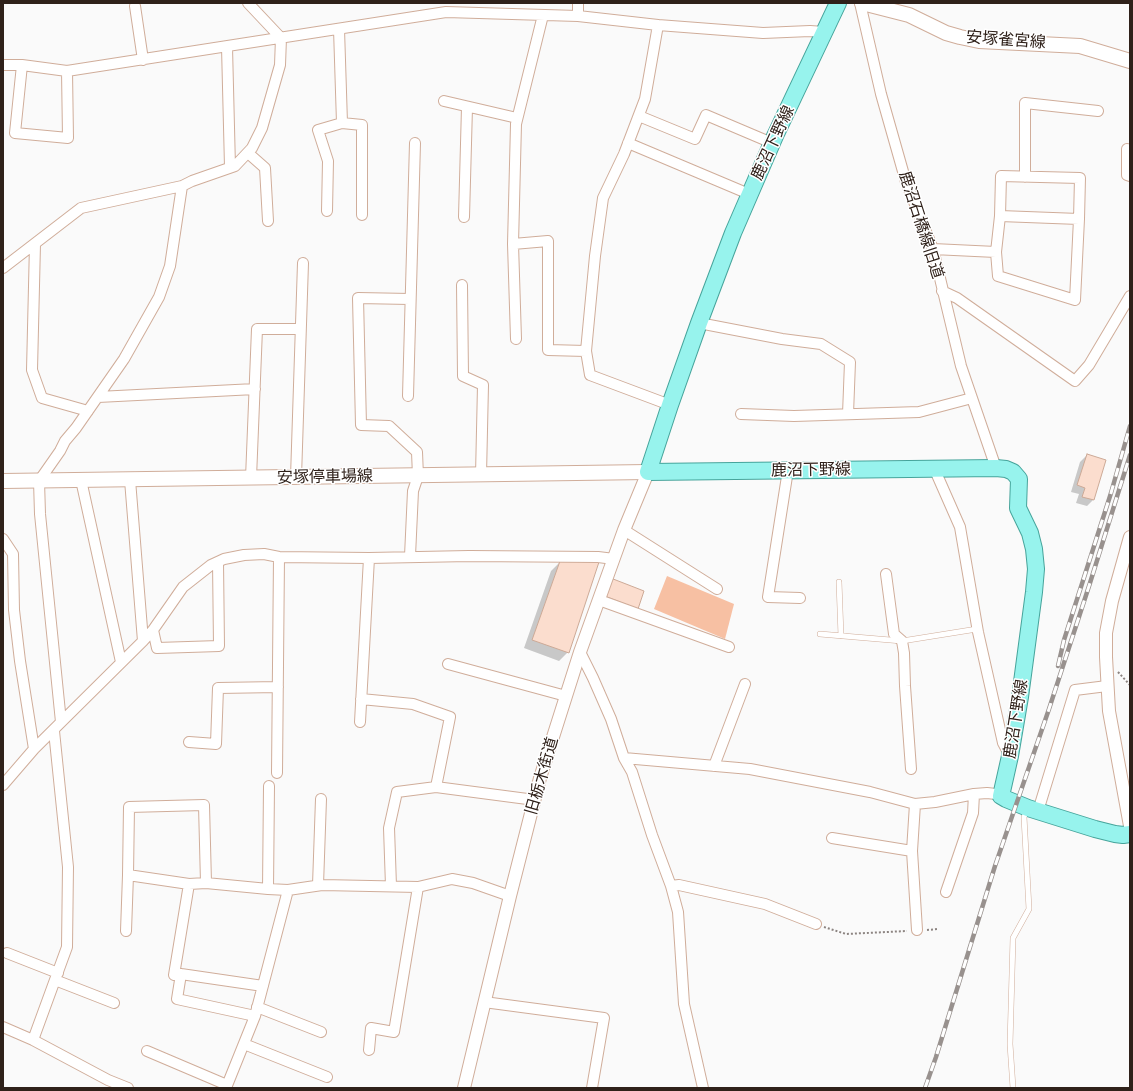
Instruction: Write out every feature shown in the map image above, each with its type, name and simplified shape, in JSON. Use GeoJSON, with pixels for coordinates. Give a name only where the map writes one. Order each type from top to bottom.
{"type":"FeatureCollection","features":[{"type":"Feature","properties":{"kind":"main road","name":"鹿沼下野線"},"geometry":{"type":"LineString","coordinates":[[838,3],[749,194],[714,281],[648,472],[934,468],[996,468],[1006,469],[1013,472],[1019,479],[1018,508],[1030,533],[1034,549],[1036,569],[1010,756],[1001,796]]}},
{"type":"Feature","properties":{"kind":"main road","name":"安塚雀宮線"},"geometry":{"type":"LineString","coordinates":[[861,3],[909,15],[946,33],[960,37],[979,41],[1080,46],[1130,61]]}},
{"type":"Feature","properties":{"kind":"main road","name":"安塚停車場線"},"geometry":{"type":"LineString","coordinates":[[3,481],[648,472]]}},
{"type":"Feature","properties":{"kind":"main road"},"geometry":{"type":"LineString","coordinates":[[1001,796],[1033,809],[1115,834],[1130,834]]}},
{"type":"Feature","properties":{"kind":"street"},"geometry":{"type":"LineString","coordinates":[[3,268],[81,208],[182,186],[235,166],[248,153],[262,128],[280,65],[281,38],[248,3]]}},
{"type":"Feature","properties":{"kind":"street"},"geometry":{"type":"LineString","coordinates":[[578,3],[578,16]]}},
{"type":"Feature","properties":{"kind":"street","name":"鹿沼石橋線旧道"},"geometry":{"type":"LineString","coordinates":[[861,3],[881,94],[906,182],[933,250],[961,366],[996,468]]}},
{"type":"Feature","properties":{"kind":"street"},"geometry":{"type":"LineString","coordinates":[[135,6],[143,60]]}},
{"type":"Feature","properties":{"kind":"street"},"geometry":{"type":"LineString","coordinates":[[3,65],[67,71],[446,12],[578,16],[658,25],[763,33],[810,31],[824,32]]}},
{"type":"Feature","properties":{"kind":"street"},"geometry":{"type":"LineString","coordinates":[[516,339],[513,244],[516,124],[543,16]]}},
{"type":"Feature","properties":{"kind":"street"},"geometry":{"type":"LineString","coordinates":[[658,25],[645,99],[628,143],[603,198],[595,256],[586,351],[590,375],[670,405]]}},
{"type":"Feature","properties":{"kind":"street"},"geometry":{"type":"LineString","coordinates":[[339,29],[342,123]]}},
{"type":"Feature","properties":{"kind":"street"},"geometry":{"type":"LineString","coordinates":[[228,46],[230,167]]}},
{"type":"Feature","properties":{"kind":"street"},"geometry":{"type":"LineString","coordinates":[[22,66],[15,133],[68,138],[67,71]]}},
{"type":"Feature","properties":{"kind":"street"},"geometry":{"type":"LineString","coordinates":[[444,102],[517,118]]}},
{"type":"Feature","properties":{"kind":"street"},"geometry":{"type":"LineString","coordinates":[[1025,177],[1026,103],[1098,111]]}},
{"type":"Feature","properties":{"kind":"street"},"geometry":{"type":"LineString","coordinates":[[464,217],[467,107]]}},
{"type":"Feature","properties":{"kind":"street"},"geometry":{"type":"LineString","coordinates":[[639,116],[695,139],[706,115],[772,143]]}},
{"type":"Feature","properties":{"kind":"street"},"geometry":{"type":"LineString","coordinates":[[326,211],[328,161],[318,130],[342,123],[362,125],[362,215]]}},
{"type":"Feature","properties":{"kind":"street"},"geometry":{"type":"LineString","coordinates":[[408,396],[415,143]]}},
{"type":"Feature","properties":{"kind":"street"},"geometry":{"type":"LineString","coordinates":[[628,143],[749,194]]}},
{"type":"Feature","properties":{"kind":"street"},"geometry":{"type":"LineString","coordinates":[[1127,149],[1127,175],[1130,176]]}},
{"type":"Feature","properties":{"kind":"street"},"geometry":{"type":"LineString","coordinates":[[248,153],[266,168],[268,221]]}},
{"type":"Feature","properties":{"kind":"street"},"geometry":{"type":"LineString","coordinates":[[1001,176],[1080,178],[1080,219],[1075,300],[998,276],[996,252],[1000,216],[1001,176]]}},
{"type":"Feature","properties":{"kind":"street"},"geometry":{"type":"LineString","coordinates":[[61,722],[40,514],[39,481],[60,451],[65,440],[76,428],[124,359],[159,297],[170,266],[182,186]]}},
{"type":"Feature","properties":{"kind":"street"},"geometry":{"type":"LineString","coordinates":[[1000,216],[1080,219]]}},
{"type":"Feature","properties":{"kind":"street"},"geometry":{"type":"LineString","coordinates":[[513,244],[548,241],[548,350],[586,351]]}},
{"type":"Feature","properties":{"kind":"street"},"geometry":{"type":"LineString","coordinates":[[35,244],[32,370],[42,398],[88,411]]}},
{"type":"Feature","properties":{"kind":"street"},"geometry":{"type":"LineString","coordinates":[[933,250],[996,252]]}},
{"type":"Feature","properties":{"kind":"street"},"geometry":{"type":"LineString","coordinates":[[296,477],[303,263]]}},
{"type":"Feature","properties":{"kind":"street"},"geometry":{"type":"LineString","coordinates":[[462,285],[463,376],[483,385],[481,475]]}},
{"type":"Feature","properties":{"kind":"street"},"geometry":{"type":"LineString","coordinates":[[942,290],[957,298],[1075,382],[1088,366],[1130,296]]}},
{"type":"Feature","properties":{"kind":"street"},"geometry":{"type":"LineString","coordinates":[[410,299],[358,298],[361,425],[389,426],[417,452],[418,476],[413,491],[410,556]]}},
{"type":"Feature","properties":{"kind":"street"},"geometry":{"type":"LineString","coordinates":[[699,323],[782,339],[821,344],[850,362],[848,414]]}},
{"type":"Feature","properties":{"kind":"street"},"geometry":{"type":"LineString","coordinates":[[251,478],[258,329],[300,329]]}},
{"type":"Feature","properties":{"kind":"street"},"geometry":{"type":"LineString","coordinates":[[98,397],[255,389]]}},
{"type":"Feature","properties":{"kind":"street"},"geometry":{"type":"LineString","coordinates":[[741,414],[794,416],[919,412],[972,398]]}},
{"type":"Feature","properties":{"kind":"street"},"geometry":{"type":"LineString","coordinates":[[934,468],[960,527],[977,629],[1003,743],[1010,756]]}},
{"type":"Feature","properties":{"kind":"street"},"geometry":{"type":"LineString","coordinates":[[788,470],[768,596],[800,598]]}},
{"type":"Feature","properties":{"kind":"street","name":"旧栃木街道"},"geometry":{"type":"LineString","coordinates":[[464,1088],[510,896],[535,800],[566,696],[580,652],[624,530],[648,472]]}},
{"type":"Feature","properties":{"kind":"street"},"geometry":{"type":"LineString","coordinates":[[81,480],[121,662]]}},
{"type":"Feature","properties":{"kind":"street"},"geometry":{"type":"LineString","coordinates":[[130,480],[143,641]]}},
{"type":"Feature","properties":{"kind":"street"},"geometry":{"type":"LineString","coordinates":[[624,530],[717,589]]}},
{"type":"Feature","properties":{"kind":"street"},"geometry":{"type":"LineString","coordinates":[[1130,537],[1112,601],[1106,633],[1109,711],[1130,826]]}},
{"type":"Feature","properties":{"kind":"street"},"geometry":{"type":"LineString","coordinates":[[3,539],[12,554],[14,610],[20,661],[34,749]]}},
{"type":"Feature","properties":{"kind":"street"},"geometry":{"type":"LineString","coordinates":[[3,785],[34,749],[54,731],[61,722],[143,641],[153,630],[184,587],[210,565],[224,559],[244,555],[264,554],[279,557],[598,557],[614,559]]}},
{"type":"Feature","properties":{"kind":"street"},"geometry":{"type":"LineString","coordinates":[[277,773],[279,557]]}},
{"type":"Feature","properties":{"kind":"street"},"geometry":{"type":"LineString","coordinates":[[360,722],[368,558]]}},
{"type":"Feature","properties":{"kind":"street"},"geometry":{"type":"LineString","coordinates":[[153,630],[157,648],[219,646],[218,562]]}},
{"type":"Feature","properties":{"kind":"street"},"geometry":{"type":"LineString","coordinates":[[886,574],[894,634],[902,641],[904,653],[911,770]]}},
{"type":"Feature","properties":{"kind":"street"},"geometry":{"type":"LineString","coordinates":[[599,600],[729,647]]}},
{"type":"Feature","properties":{"kind":"street"},"geometry":{"type":"LineString","coordinates":[[580,652],[611,719],[624,758],[632,772],[671,886],[678,912],[684,1004],[703,1088]]}},
{"type":"Feature","properties":{"kind":"street"},"geometry":{"type":"LineString","coordinates":[[448,664],[566,696]]}},
{"type":"Feature","properties":{"kind":"street"},"geometry":{"type":"LineString","coordinates":[[714,766],[745,684]]}},
{"type":"Feature","properties":{"kind":"street"},"geometry":{"type":"LineString","coordinates":[[1033,809],[1076,690],[1107,686]]}},
{"type":"Feature","properties":{"kind":"street"},"geometry":{"type":"LineString","coordinates":[[189,742],[216,744],[218,688],[278,687]]}},
{"type":"Feature","properties":{"kind":"street"},"geometry":{"type":"LineString","coordinates":[[361,699],[413,704],[450,717],[436,787]]}},
{"type":"Feature","properties":{"kind":"street"},"geometry":{"type":"LineString","coordinates":[[33,1040],[67,947],[68,867],[54,731]]}},
{"type":"Feature","properties":{"kind":"street"},"geometry":{"type":"LineString","coordinates":[[624,758],[750,769],[870,792],[915,804],[935,802],[974,794],[987,793],[1001,796]]}},
{"type":"Feature","properties":{"kind":"street"},"geometry":{"type":"LineString","coordinates":[[268,890],[269,786]]}},
{"type":"Feature","properties":{"kind":"street"},"geometry":{"type":"LineString","coordinates":[[391,886],[389,828],[396,792],[436,787],[535,800]]}},
{"type":"Feature","properties":{"kind":"street"},"geometry":{"type":"LineString","coordinates":[[946,892],[973,812],[974,794]]}},
{"type":"Feature","properties":{"kind":"street"},"geometry":{"type":"LineString","coordinates":[[318,885],[321,799]]}},
{"type":"Feature","properties":{"kind":"street"},"geometry":{"type":"LineString","coordinates":[[915,804],[912,851],[917,930]]}},
{"type":"Feature","properties":{"kind":"street"},"geometry":{"type":"LineString","coordinates":[[126,930],[129,807],[204,805],[206,883]]}},
{"type":"Feature","properties":{"kind":"street"},"geometry":{"type":"LineString","coordinates":[[832,838],[912,851]]}},
{"type":"Feature","properties":{"kind":"street"},"geometry":{"type":"LineString","coordinates":[[128,875],[189,884],[206,883],[268,890],[288,890],[318,885],[418,886],[452,879],[473,883],[510,896]]}},
{"type":"Feature","properties":{"kind":"street"},"geometry":{"type":"LineString","coordinates":[[189,884],[174,975],[180,974],[263,986]]}},
{"type":"Feature","properties":{"kind":"street"},"geometry":{"type":"LineString","coordinates":[[671,886],[679,885],[764,904],[816,924]]}},
{"type":"Feature","properties":{"kind":"street"},"geometry":{"type":"LineString","coordinates":[[369,1050],[370,1028],[394,1032],[418,886]]}},
{"type":"Feature","properties":{"kind":"street"},"geometry":{"type":"LineString","coordinates":[[147,1051],[227,1086],[256,1012],[288,890]]}},
{"type":"Feature","properties":{"kind":"street"},"geometry":{"type":"LineString","coordinates":[[8,953],[56,977],[114,1003]]}},
{"type":"Feature","properties":{"kind":"street"},"geometry":{"type":"LineString","coordinates":[[180,974],[177,999],[256,1012],[321,1032]]}},
{"type":"Feature","properties":{"kind":"street"},"geometry":{"type":"LineString","coordinates":[[484,1002],[604,1018],[592,1088]]}},
{"type":"Feature","properties":{"kind":"street"},"geometry":{"type":"LineString","coordinates":[[3,1027],[33,1040],[107,1084],[128,1088]]}},
{"type":"Feature","properties":{"kind":"street"},"geometry":{"type":"LineString","coordinates":[[244,1044],[327,1077]]}},
{"type":"Feature","properties":{"kind":"lane"},"geometry":{"type":"LineString","coordinates":[[840,582],[841,636]]}},
{"type":"Feature","properties":{"kind":"lane"},"geometry":{"type":"LineString","coordinates":[[820,634],[902,641],[977,629]]}},
{"type":"Feature","properties":{"kind":"lane"},"geometry":{"type":"LineString","coordinates":[[1013,1088],[1010,1044],[1013,938],[1029,909],[1024,817],[1033,809]]}},
{"type":"Feature","properties":{"kind":"path"},"geometry":{"type":"LineString","coordinates":[[816,924],[846,934],[938,929]]}},
{"type":"Feature","properties":{"kind":"shaded area"},"geometry":{"type":"Polygon","coordinates":[[[667,576],[734,604],[725,639],[654,609],[667,576]]]}},
{"type":"Feature","properties":{"kind":"building"},"geometry":{"type":"Polygon","coordinates":[[[1087,454],[1106,460],[1094,500],[1082,497],[1085,488],[1077,485],[1087,454]]]}},
{"type":"Feature","properties":{"kind":"building"},"geometry":{"type":"Polygon","coordinates":[[[560,561],[599,562],[569,653],[532,640],[560,561]]]}},
{"type":"Feature","properties":{"kind":"building"},"geometry":{"type":"Polygon","coordinates":[[[608,577],[644,591],[638,609],[602,595],[608,577]]]}},
{"type":"Feature","properties":{"kind":"railway"},"geometry":{"type":"LineString","coordinates":[[1058,666],[1064,640],[1111,493],[1130,426]]}},
{"type":"Feature","properties":{"kind":"railway"},"geometry":{"type":"LineString","coordinates":[[925,1088],[995,866],[1049,709],[1130,455]]}}]}
